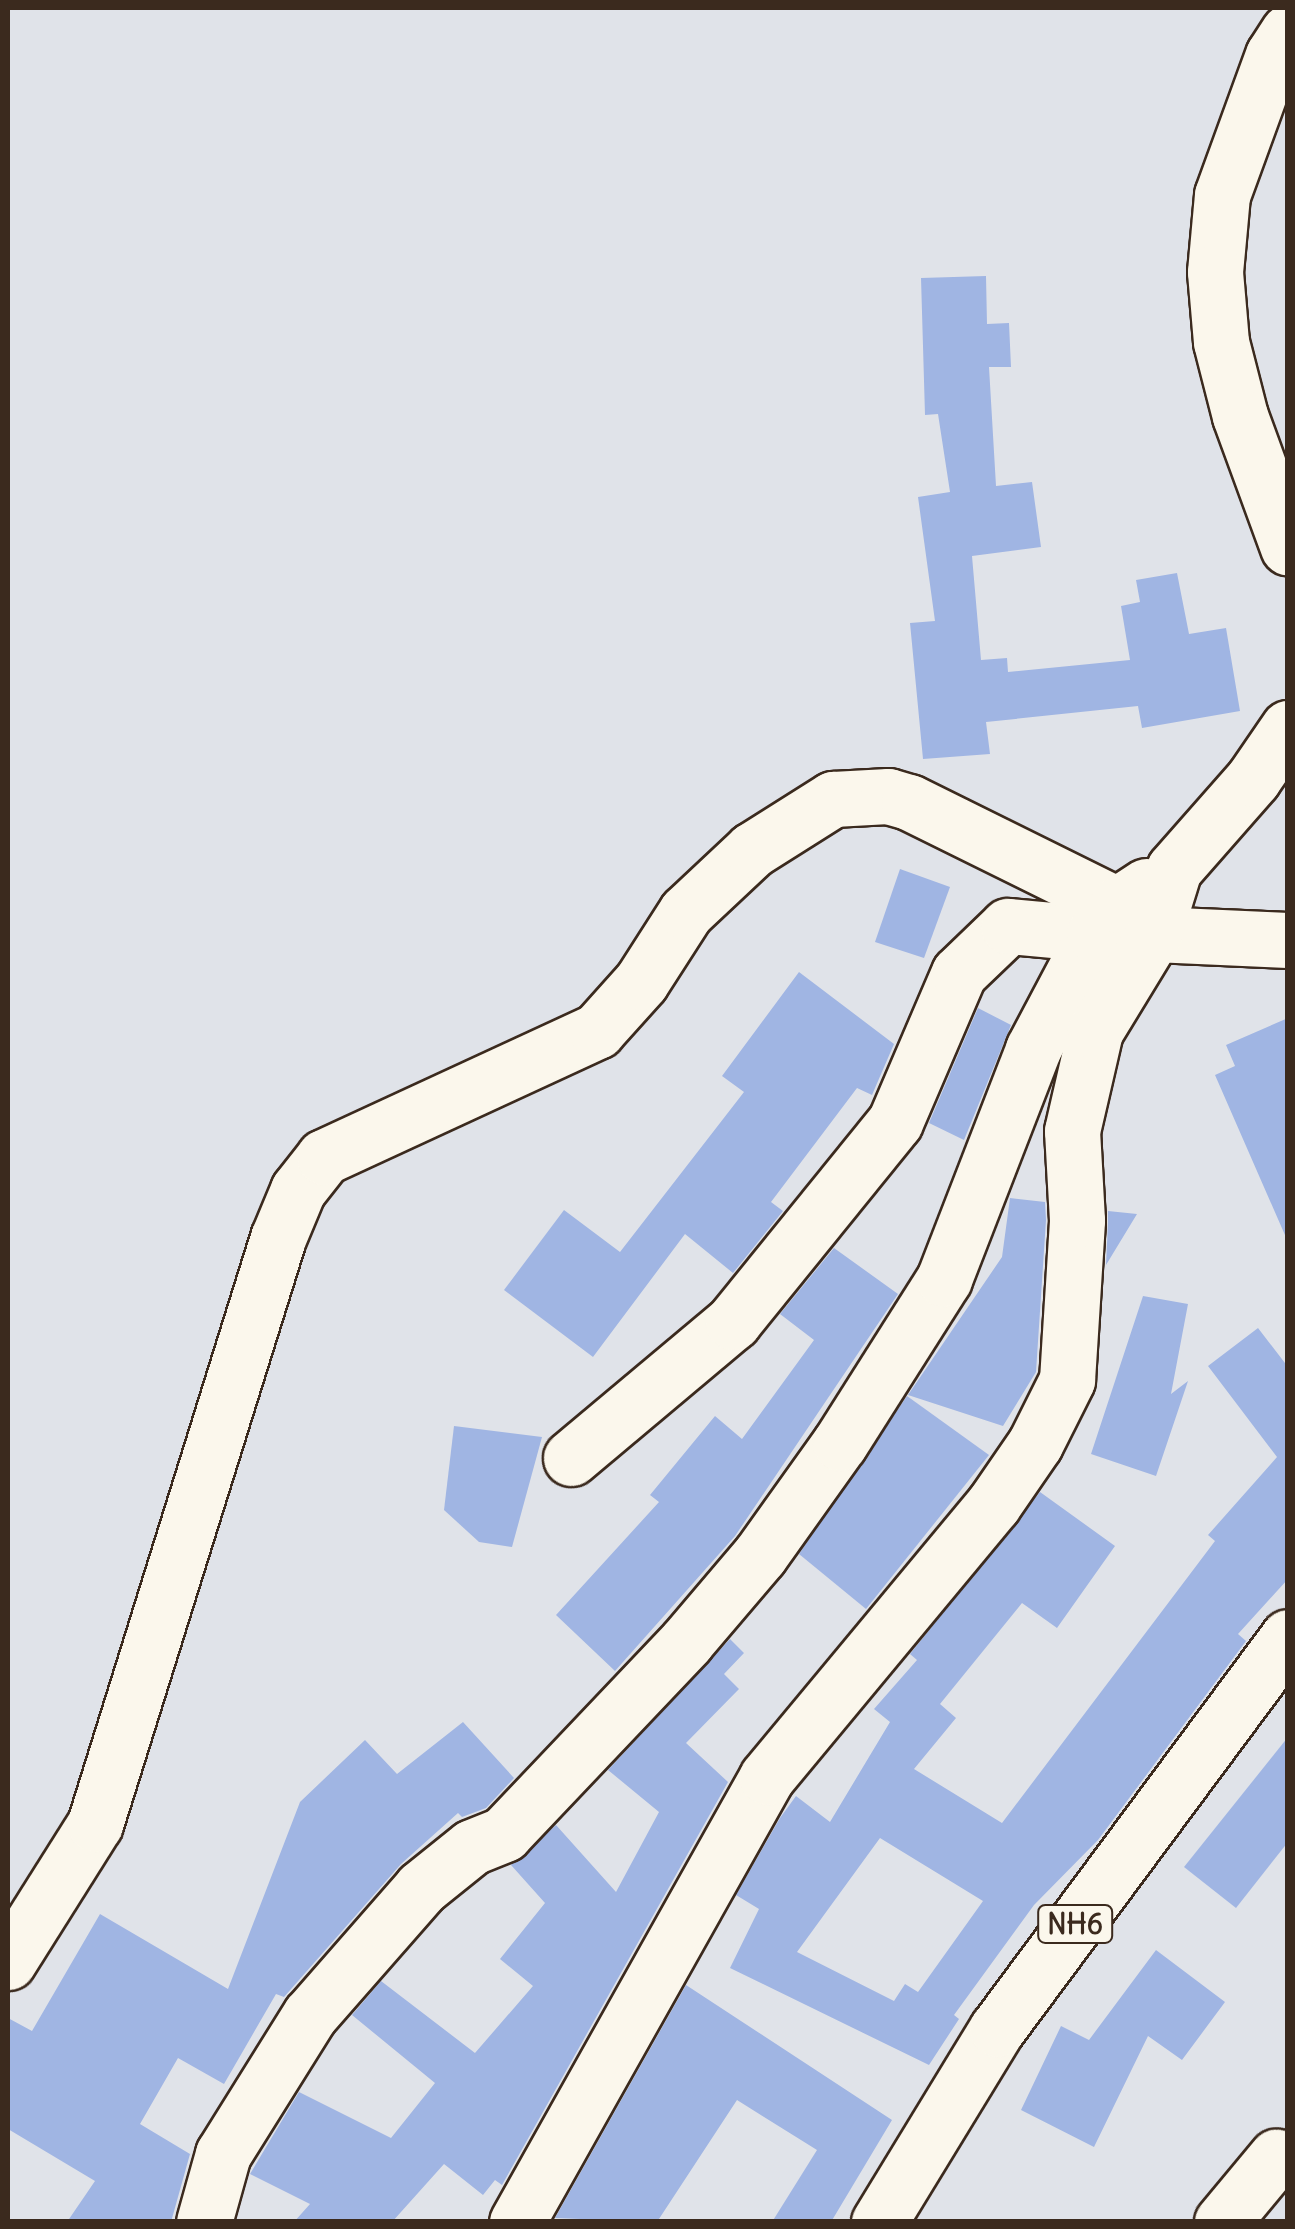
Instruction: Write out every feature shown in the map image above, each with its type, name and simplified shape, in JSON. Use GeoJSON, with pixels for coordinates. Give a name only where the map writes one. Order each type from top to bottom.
{"type":"FeatureCollection","features":[{"type":"Feature","properties":{"kind":"main road"},"geometry":{"type":"LineString","coordinates":[[1288,32],[1222,196],[1215,272],[1221,342],[1240,416],[1288,546]]}},
{"type":"Feature","properties":{"kind":"main road"},"geometry":{"type":"LineString","coordinates":[[204,2222],[223,2154],[310,2016],[421,1888],[472,1847],[504,1834],[686,1642],[760,1555],[840,1443],[944,1279],[1033,1049],[1122,924],[1254,778],[1288,728]]}},
{"type":"Feature","properties":{"kind":"main road"},"geometry":{"type":"LineString","coordinates":[[8,1962],[95,1824],[278,1238],[298,1190],[324,1156],[598,1030],[641,982],[686,912],[752,850],[833,799],[888,796],[909,802],[1122,924]]}},
{"type":"Feature","properties":{"kind":"main road"},"geometry":{"type":"LineString","coordinates":[[517,2222],[767,1778],[993,1505],[1035,1444],[1067,1380],[1077,1220],[1072,1130],[1122,924]]}},
{"type":"Feature","properties":{"kind":"main road"},"geometry":{"type":"LineString","coordinates":[[571,1458],[733,1322],[895,1122],[959,973],[1008,926],[1122,924],[1288,940]]}},
{"type":"Feature","properties":{"kind":"main road","name":"NH6"},"geometry":{"type":"LineString","coordinates":[[879,2222],[997,2029],[1288,1637]]}},
{"type":"Feature","properties":{"kind":"main road"},"geometry":{"type":"LineString","coordinates":[[1222,2222],[1276,2156]]}},
{"type":"Feature","properties":{"kind":"building"},"geometry":{"type":"Polygon","coordinates":[[[986,276],[987,324],[1009,323],[1011,367],[989,367],[996,486],[1032,482],[1041,547],[972,556],[981,660],[1007,658],[1008,672],[1130,660],[1121,606],[1140,602],[1136,580],[1177,573],[1189,634],[1226,628],[1240,711],[1142,728],[1138,706],[986,722],[990,754],[923,759],[910,623],[935,621],[918,497],[950,492],[938,414],[925,415],[921,278],[986,276]]]}},
{"type":"Feature","properties":{"kind":"building"},"geometry":{"type":"Polygon","coordinates":[[[900,869],[950,887],[924,958],[875,942],[900,869]]]}},
{"type":"Feature","properties":{"kind":"building"},"geometry":{"type":"Polygon","coordinates":[[[799,972],[894,1044],[872,1095],[857,1088],[771,1202],[783,1211],[733,1273],[685,1234],[593,1357],[504,1290],[564,1210],[620,1252],[744,1092],[722,1076],[799,972]]]}},
{"type":"Feature","properties":{"kind":"building"},"geometry":{"type":"Polygon","coordinates":[[[978,1008],[1011,1025],[964,1140],[929,1123],[978,1008]]]}},
{"type":"Feature","properties":{"kind":"building"},"geometry":{"type":"Polygon","coordinates":[[[1288,1018],[1288,1242],[1215,1075],[1235,1066],[1226,1045],[1288,1018]]]}},
{"type":"Feature","properties":{"kind":"building"},"geometry":{"type":"Polygon","coordinates":[[[1010,1198],[1045,1202],[1046,1220],[1036,1372],[1003,1426],[908,1395],[1002,1257],[1010,1198]]]}},
{"type":"Feature","properties":{"kind":"building"},"geometry":{"type":"Polygon","coordinates":[[[1108,1211],[1137,1214],[1106,1265],[1108,1222],[1108,1211]]]}},
{"type":"Feature","properties":{"kind":"building"},"geometry":{"type":"Polygon","coordinates":[[[834,1248],[898,1294],[735,1536],[615,1671],[556,1615],[659,1502],[650,1495],[715,1416],[742,1439],[814,1340],[780,1314],[834,1248]]]}},
{"type":"Feature","properties":{"kind":"building"},"geometry":{"type":"Polygon","coordinates":[[[1143,1296],[1188,1304],[1171,1394],[1188,1381],[1156,1476],[1091,1454],[1143,1296]]]}},
{"type":"Feature","properties":{"kind":"building"},"geometry":{"type":"Polygon","coordinates":[[[1258,1328],[1288,1367],[1288,1579],[1238,1634],[1246,1641],[1098,1840],[1034,1905],[954,2015],[959,2019],[929,2065],[730,1968],[759,1909],[736,1895],[780,1818],[796,1796],[830,1822],[890,1722],[874,1709],[917,1660],[910,1654],[1040,1492],[1115,1546],[1057,1628],[1022,1603],[940,1704],[956,1718],[914,1769],[1002,1823],[1215,1541],[1208,1535],[1277,1457],[1208,1366],[1258,1328]],[[880,1838],[797,1952],[894,2001],[905,1984],[918,1992],[983,1901],[880,1838]]]}},
{"type":"Feature","properties":{"kind":"building"},"geometry":{"type":"Polygon","coordinates":[[[907,1396],[989,1455],[866,1609],[799,1554],[907,1396]]]}},
{"type":"Feature","properties":{"kind":"building"},"geometry":{"type":"Polygon","coordinates":[[[454,1426],[542,1437],[512,1547],[479,1542],[444,1510],[454,1426]]]}},
{"type":"Feature","properties":{"kind":"building"},"geometry":{"type":"Polygon","coordinates":[[[730,1639],[744,1653],[724,1674],[739,1689],[686,1743],[728,1782],[502,2185],[495,2180],[483,2195],[444,2164],[392,2222],[294,2222],[310,2204],[250,2174],[299,2092],[391,2138],[435,2083],[352,2015],[381,1981],[475,2053],[533,1986],[500,1959],[545,1903],[511,1865],[556,1825],[616,1892],[659,1812],[608,1770],[730,1639]]]}},
{"type":"Feature","properties":{"kind":"building"},"geometry":{"type":"Polygon","coordinates":[[[463,1722],[514,1778],[486,1808],[462,1817],[458,1813],[401,1864],[284,1997],[276,1994],[224,2084],[178,2058],[140,2124],[190,2154],[171,2222],[67,2222],[95,2181],[8,2129],[8,2018],[32,2031],[100,1914],[228,1989],[300,1802],[365,1740],[397,1774],[463,1722]]]}},
{"type":"Feature","properties":{"kind":"building"},"geometry":{"type":"Polygon","coordinates":[[[1288,1737],[1288,1842],[1236,1908],[1184,1867],[1288,1737]]]}},
{"type":"Feature","properties":{"kind":"building"},"geometry":{"type":"Polygon","coordinates":[[[1156,1950],[1225,2002],[1182,2060],[1148,2036],[1094,2147],[1021,2110],[1061,2026],[1089,2040],[1156,1950]]]}},
{"type":"Feature","properties":{"kind":"building"},"geometry":{"type":"Polygon","coordinates":[[[686,1985],[892,2120],[831,2222],[772,2222],[817,2150],[737,2100],[657,2222],[555,2218],[686,1985]]]}}]}
